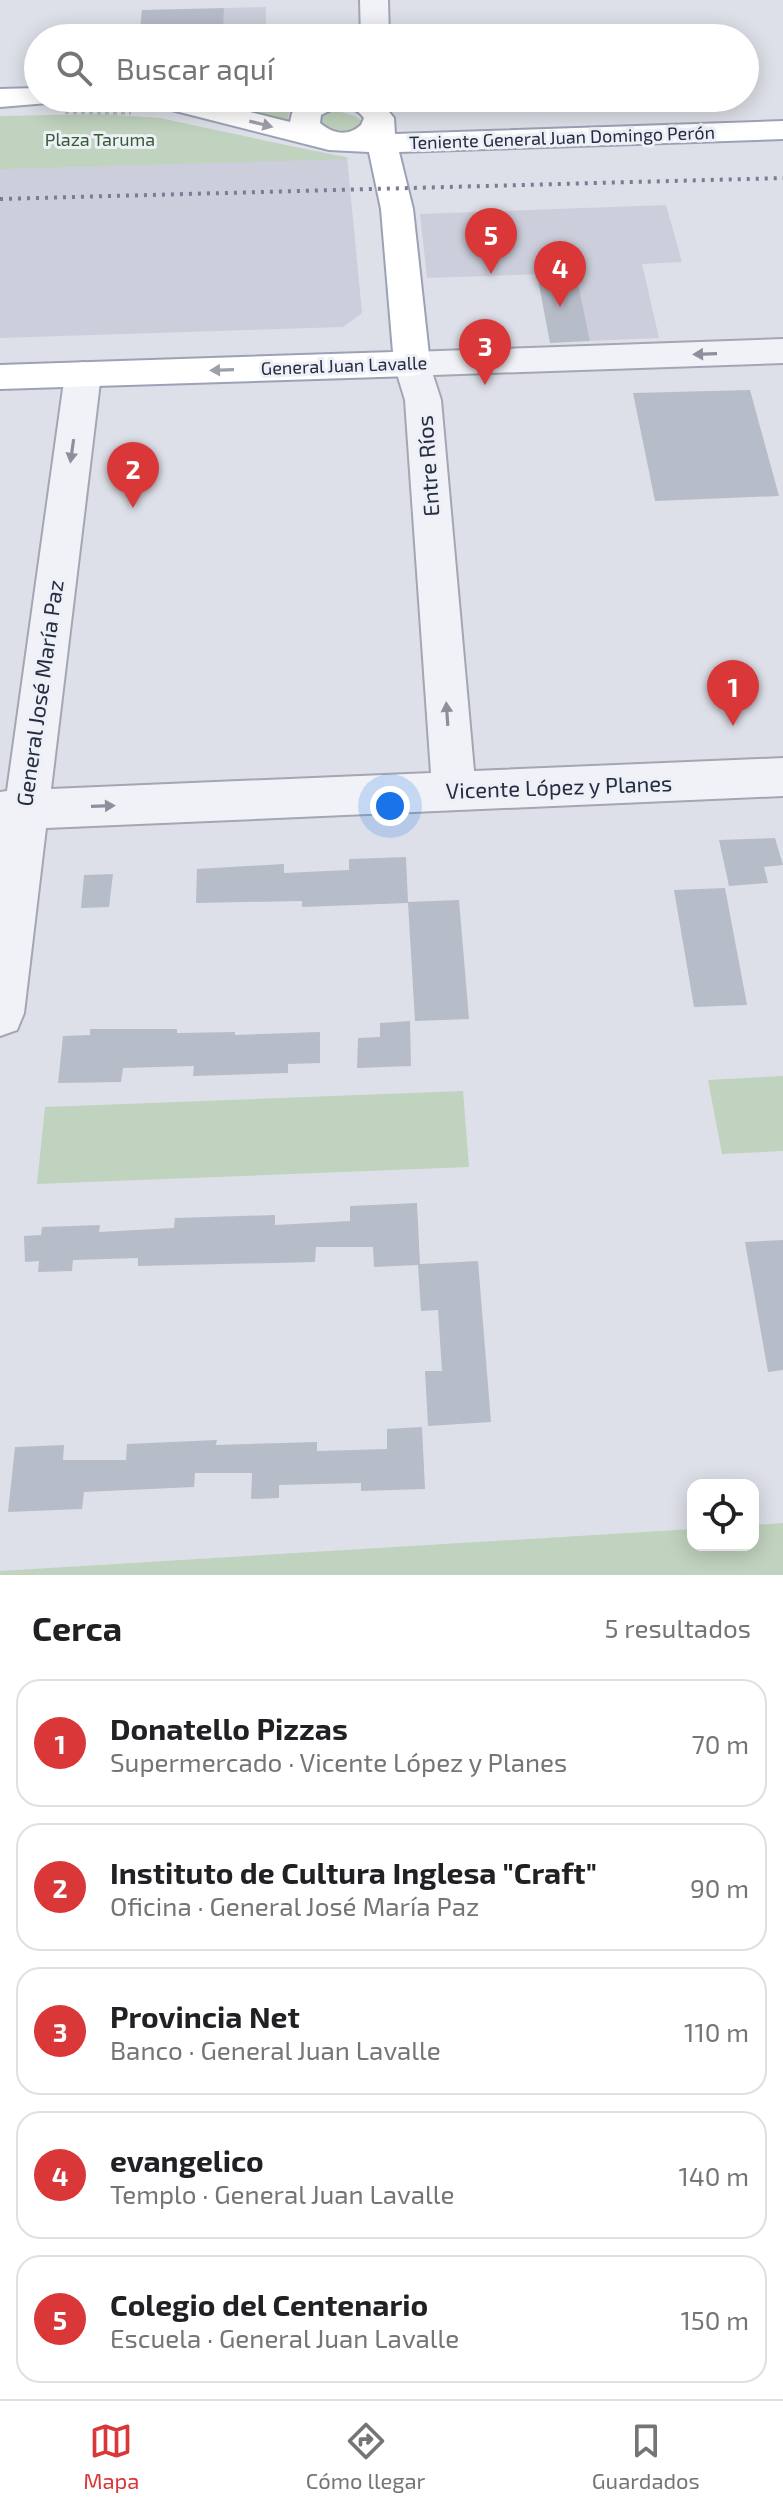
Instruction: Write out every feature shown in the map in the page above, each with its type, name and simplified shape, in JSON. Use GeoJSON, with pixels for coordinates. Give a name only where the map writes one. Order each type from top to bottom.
{"type":"FeatureCollection","features":[{"type":"Feature","properties":{"kind":"main road"},"geometry":{"type":"LineString","coordinates":[[0,98],[24,102]]}},
{"type":"Feature","properties":{"kind":"main road","name":"Teniente General Juan Domingo Perón"},"geometry":{"type":"LineString","coordinates":[[179,112],[335,141],[380,121],[783,130]]}},
{"type":"Feature","properties":{"kind":"main road"},"geometry":{"type":"LineString","coordinates":[[309,112],[304,118],[309,132],[335,141]]}},
{"type":"Feature","properties":{"kind":"main road","name":"Entre Ríos"},"geometry":{"type":"LineString","coordinates":[[380,121],[397,209],[412,364]]}},
{"type":"Feature","properties":{"kind":"main road","name":"General Juan Lavalle"},"geometry":{"type":"LineString","coordinates":[[0,377],[412,364]]}},
{"type":"Feature","properties":{"kind":"street"},"geometry":{"type":"LineString","coordinates":[[374,0],[375,24]]}},
{"type":"Feature","properties":{"kind":"street","name":"General Juan Lavalle"},"geometry":{"type":"LineString","coordinates":[[412,364],[783,351]]}},
{"type":"Feature","properties":{"kind":"street","name":"Entre Ríos"},"geometry":{"type":"LineString","coordinates":[[412,364],[423,400],[454,791]]}},
{"type":"Feature","properties":{"kind":"street","name":"General José María Paz"},"geometry":{"type":"LineString","coordinates":[[0,1013],[12,810],[83,374]]}},
{"type":"Feature","properties":{"kind":"street","name":"Vicente López y Planes"},"geometry":{"type":"LineString","coordinates":[[12,810],[783,777]]}},
{"type":"Feature","properties":{"kind":"shaded area"},"geometry":{"type":"Polygon","coordinates":[[[266,7],[266,24],[223,24],[224,8],[266,7]]]}},
{"type":"Feature","properties":{"kind":"shaded area"},"geometry":{"type":"Polygon","coordinates":[[[0,118],[162,121],[347,157],[362,313],[343,327],[0,338],[0,118]]]}},
{"type":"Feature","properties":{"kind":"shaded area"},"geometry":{"type":"Polygon","coordinates":[[[666,205],[682,262],[642,264],[659,338],[590,341],[576,273],[427,278],[420,214],[666,205]]]}},
{"type":"Feature","properties":{"kind":"green space"},"geometry":{"type":"Polygon","coordinates":[[[234,112],[289,112],[287,123],[234,112]]]}},
{"type":"Feature","properties":{"kind":"green space"},"geometry":{"type":"Polygon","coordinates":[[[342,112],[367,124],[357,134],[325,130],[316,126],[315,113],[342,112]]]}},
{"type":"Feature","properties":{"kind":"green space","name":"Plaza Taruma"},"geometry":{"type":"Polygon","coordinates":[[[101,114],[160,118],[351,159],[0,169],[0,116],[101,114]]]}},
{"type":"Feature","properties":{"kind":"green space"},"geometry":{"type":"Polygon","coordinates":[[[783,1076],[783,1151],[722,1154],[708,1080],[783,1076]]]}},
{"type":"Feature","properties":{"kind":"green space"},"geometry":{"type":"Polygon","coordinates":[[[463,1091],[469,1167],[37,1184],[45,1107],[463,1091]]]}},
{"type":"Feature","properties":{"kind":"green space"},"geometry":{"type":"Polygon","coordinates":[[[783,1523],[783,1575],[0,1575],[0,1571],[687,1529],[687,1551],[759,1551],[759,1525],[783,1523]]]}},
{"type":"Feature","properties":{"kind":"building"},"geometry":{"type":"Polygon","coordinates":[[[224,8],[223,24],[140,24],[142,10],[224,8]]]}},
{"type":"Feature","properties":{"kind":"building"},"geometry":{"type":"Polygon","coordinates":[[[576,273],[590,341],[550,343],[537,274],[576,273]]]}},
{"type":"Feature","properties":{"kind":"building"},"geometry":{"type":"Polygon","coordinates":[[[750,390],[779,496],[655,501],[633,393],[750,390]]]}},
{"type":"Feature","properties":{"kind":"building"},"geometry":{"type":"Polygon","coordinates":[[[775,838],[783,865],[764,867],[768,883],[729,886],[719,840],[775,838]]]}},
{"type":"Feature","properties":{"kind":"building"},"geometry":{"type":"Polygon","coordinates":[[[406,857],[408,902],[459,900],[469,1019],[415,1021],[408,903],[302,907],[302,901],[196,903],[197,869],[284,864],[284,873],[349,870],[349,859],[406,857]]]}},
{"type":"Feature","properties":{"kind":"building"},"geometry":{"type":"Polygon","coordinates":[[[113,874],[109,907],[81,908],[84,875],[113,874]]]}},
{"type":"Feature","properties":{"kind":"building"},"geometry":{"type":"Polygon","coordinates":[[[725,888],[747,1005],[694,1007],[674,890],[725,888]]]}},
{"type":"Feature","properties":{"kind":"building"},"geometry":{"type":"Polygon","coordinates":[[[410,1021],[411,1066],[357,1068],[358,1038],[380,1037],[380,1023],[410,1021]]]}},
{"type":"Feature","properties":{"kind":"building"},"geometry":{"type":"Polygon","coordinates":[[[90,1029],[177,1029],[177,1033],[235,1032],[235,1035],[320,1032],[320,1063],[288,1064],[288,1073],[193,1076],[194,1066],[123,1068],[121,1082],[58,1083],[63,1036],[90,1035],[90,1029]]]}},
{"type":"Feature","properties":{"kind":"building"},"geometry":{"type":"Polygon","coordinates":[[[417,1203],[420,1264],[478,1261],[491,1422],[428,1426],[425,1371],[442,1371],[438,1310],[421,1311],[418,1265],[374,1267],[373,1247],[316,1247],[315,1262],[138,1266],[138,1258],[73,1260],[72,1271],[38,1272],[39,1261],[25,1262],[24,1236],[41,1235],[42,1227],[100,1225],[99,1232],[174,1228],[175,1218],[275,1215],[275,1225],[350,1221],[350,1206],[417,1203]]]}},
{"type":"Feature","properties":{"kind":"building"},"geometry":{"type":"Polygon","coordinates":[[[783,1240],[783,1370],[768,1372],[745,1242],[783,1240]]]}},
{"type":"Feature","properties":{"kind":"building"},"geometry":{"type":"Polygon","coordinates":[[[422,1427],[425,1489],[361,1491],[361,1483],[279,1485],[279,1498],[251,1499],[252,1473],[195,1473],[194,1487],[84,1492],[82,1509],[8,1512],[15,1447],[64,1445],[63,1460],[126,1460],[127,1444],[217,1440],[216,1445],[317,1442],[317,1451],[387,1449],[387,1429],[422,1427]]]}},
{"type":"Feature","properties":{"kind":"railway"},"geometry":{"type":"LineString","coordinates":[[0,199],[783,178]]}},
{"type":"Feature","properties":{"kind":"place","name":"Colegio del Centenario"},"geometry":{"type":"Point","coordinates":[491,274]}},
{"type":"Feature","properties":{"kind":"place","name":"evangelico"},"geometry":{"type":"Point","coordinates":[560,307]}},
{"type":"Feature","properties":{"kind":"place","name":"Provincia Net"},"geometry":{"type":"Point","coordinates":[485,385]}},
{"type":"Feature","properties":{"kind":"place","name":"Instituto de Cultura Inglesa \"Craft\""},"geometry":{"type":"Point","coordinates":[133,508]}},
{"type":"Feature","properties":{"kind":"place","name":"Donatello Pizzas"},"geometry":{"type":"Point","coordinates":[733,726]}}]}
